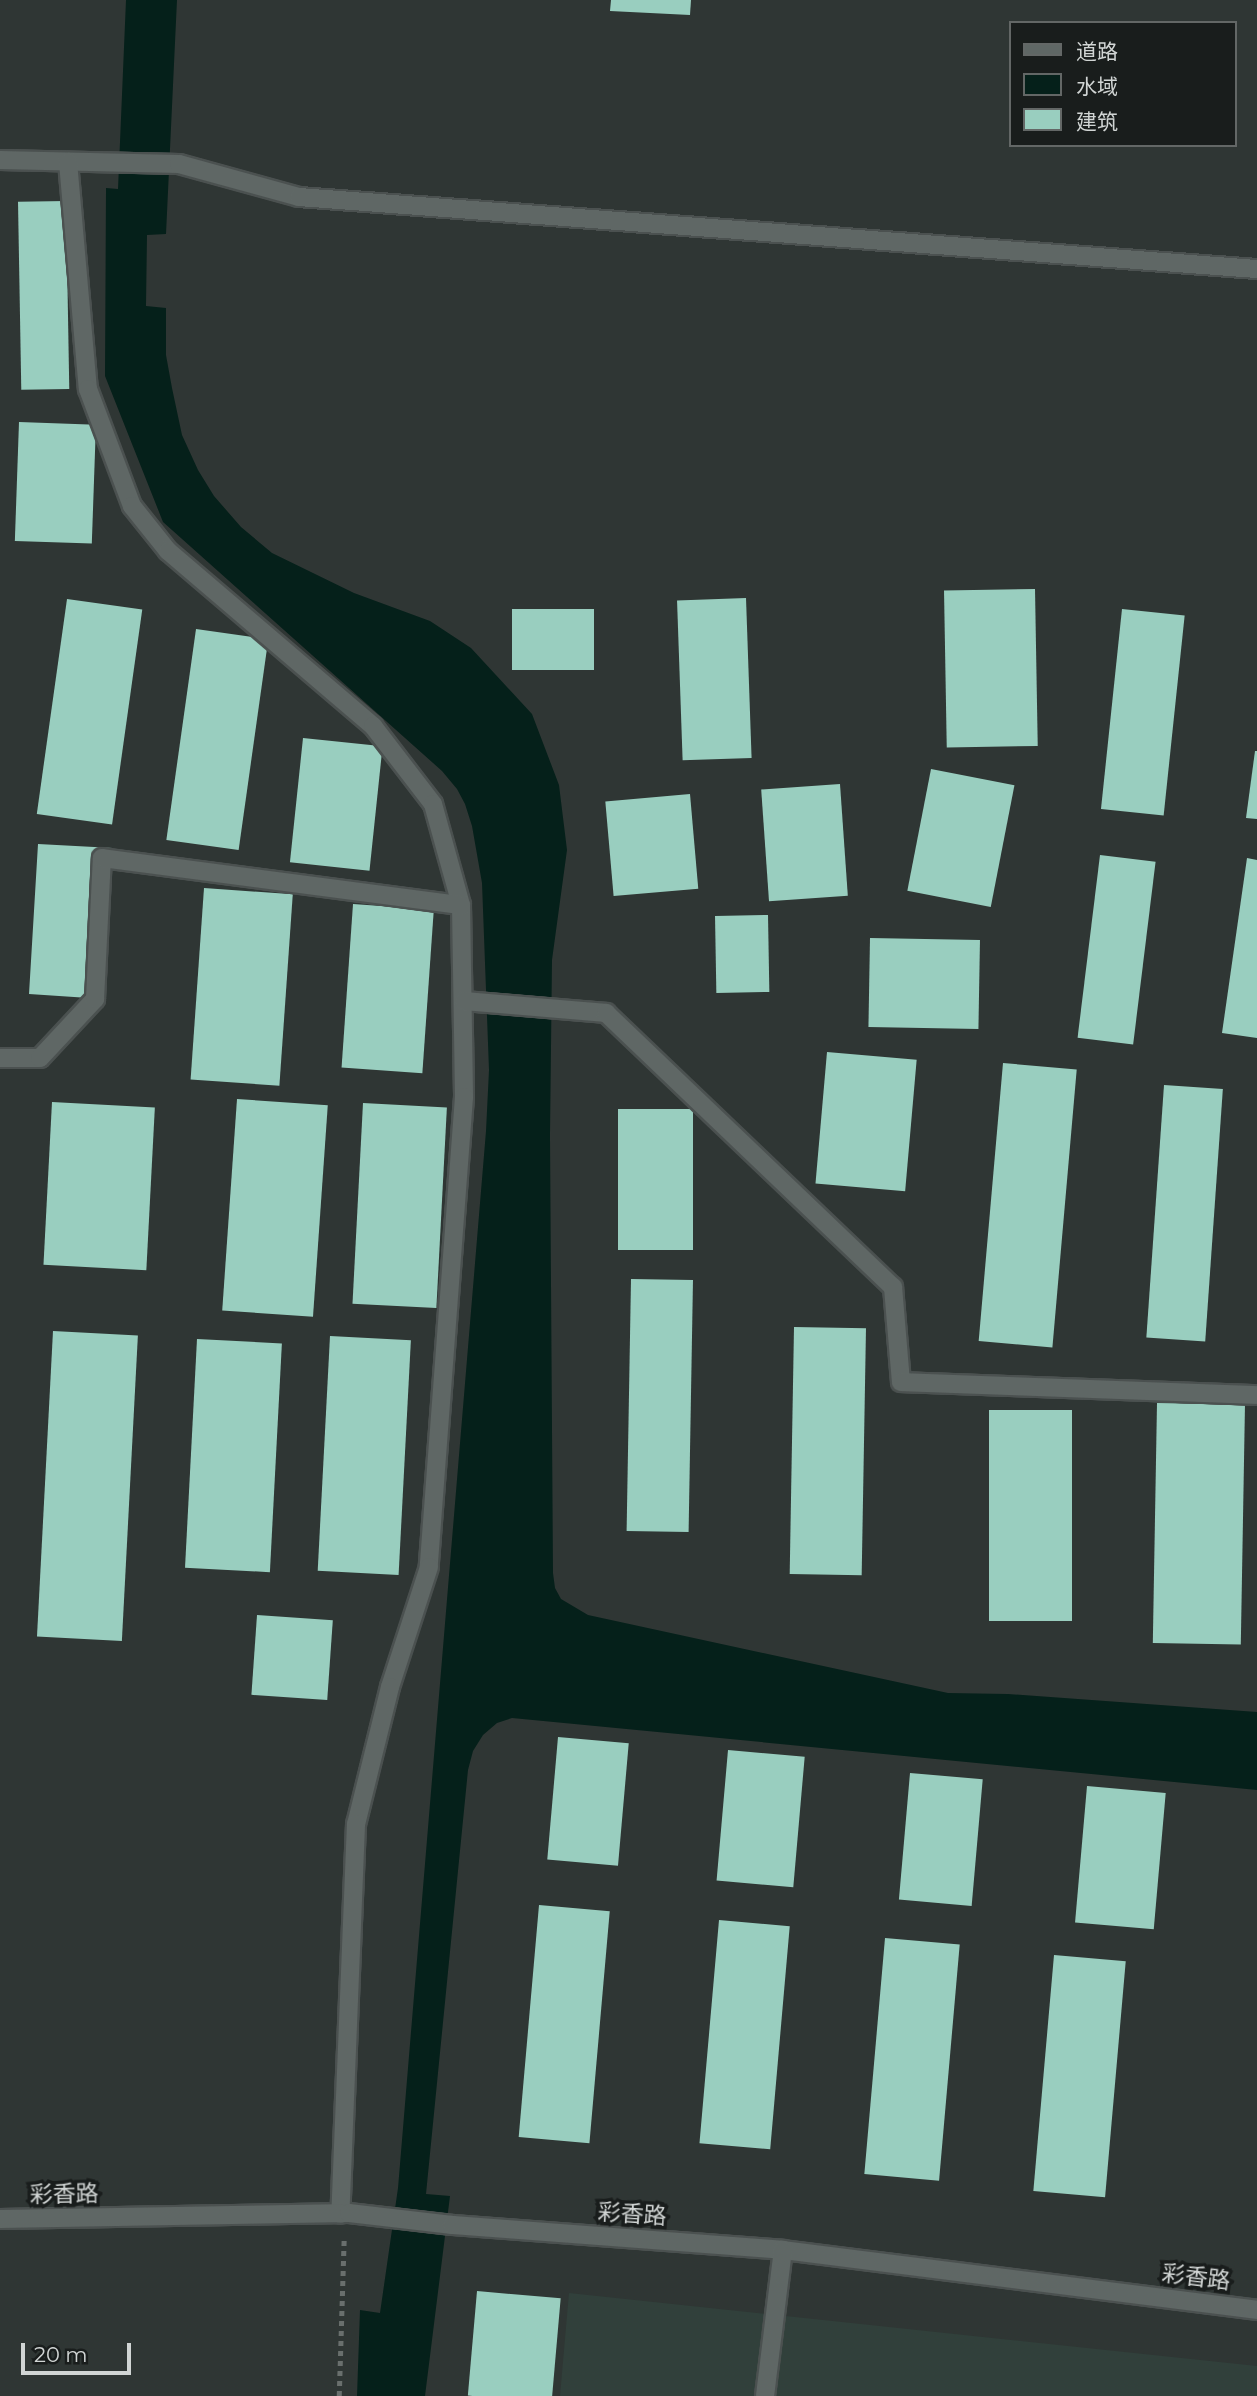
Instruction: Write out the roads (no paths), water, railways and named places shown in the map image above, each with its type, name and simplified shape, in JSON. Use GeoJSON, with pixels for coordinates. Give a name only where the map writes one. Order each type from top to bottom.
{"type":"FeatureCollection","features":[{"type":"Feature","properties":{"kind":"street"},"geometry":{"type":"LineString","coordinates":[[0,160],[179,164],[299,197],[1257,269]]}},
{"type":"Feature","properties":{"kind":"street"},"geometry":{"type":"LineString","coordinates":[[68,162],[88,390],[132,506],[168,551],[373,726],[433,804],[461,905],[472,1002],[429,1567],[390,1687],[356,1824],[345,2214]]}},
{"type":"Feature","properties":{"kind":"street"},"geometry":{"type":"LineString","coordinates":[[0,1058],[40,1058],[95,999],[102,858],[461,905]]}},
{"type":"Feature","properties":{"kind":"street"},"geometry":{"type":"LineString","coordinates":[[472,1002],[606,1013],[893,1287],[901,1382],[1257,1395]]}},
{"type":"Feature","properties":{"kind":"street","name":"彩香路"},"geometry":{"type":"LineString","coordinates":[[0,2219],[345,2214],[452,2225],[783,2250],[1257,2310]]}},
{"type":"Feature","properties":{"kind":"street"},"geometry":{"type":"LineString","coordinates":[[765,2396],[783,2250]]}},
{"type":"Feature","properties":{"kind":"water"},"geometry":{"type":"Polygon","coordinates":[[[126,0],[177,0],[166,234],[147,235],[146,306],[166,308],[166,355],[172,388],[182,435],[198,470],[214,496],[241,527],[272,553],[354,593],[430,621],[471,648],[532,714],[559,785],[567,850],[552,960],[550,1136],[553,1573],[555,1588],[561,1599],[588,1615],[948,1693],[1008,1694],[1257,1712],[1257,1790],[512,1718],[497,1723],[483,1735],[473,1751],[468,1770],[426,2194],[450,2196],[425,2396],[357,2396],[360,2310],[380,2313],[398,2188],[486,1131],[489,1070],[482,883],[472,826],[465,804],[442,771],[163,522],[105,376],[106,188],[118,189],[126,0]]]}}]}
